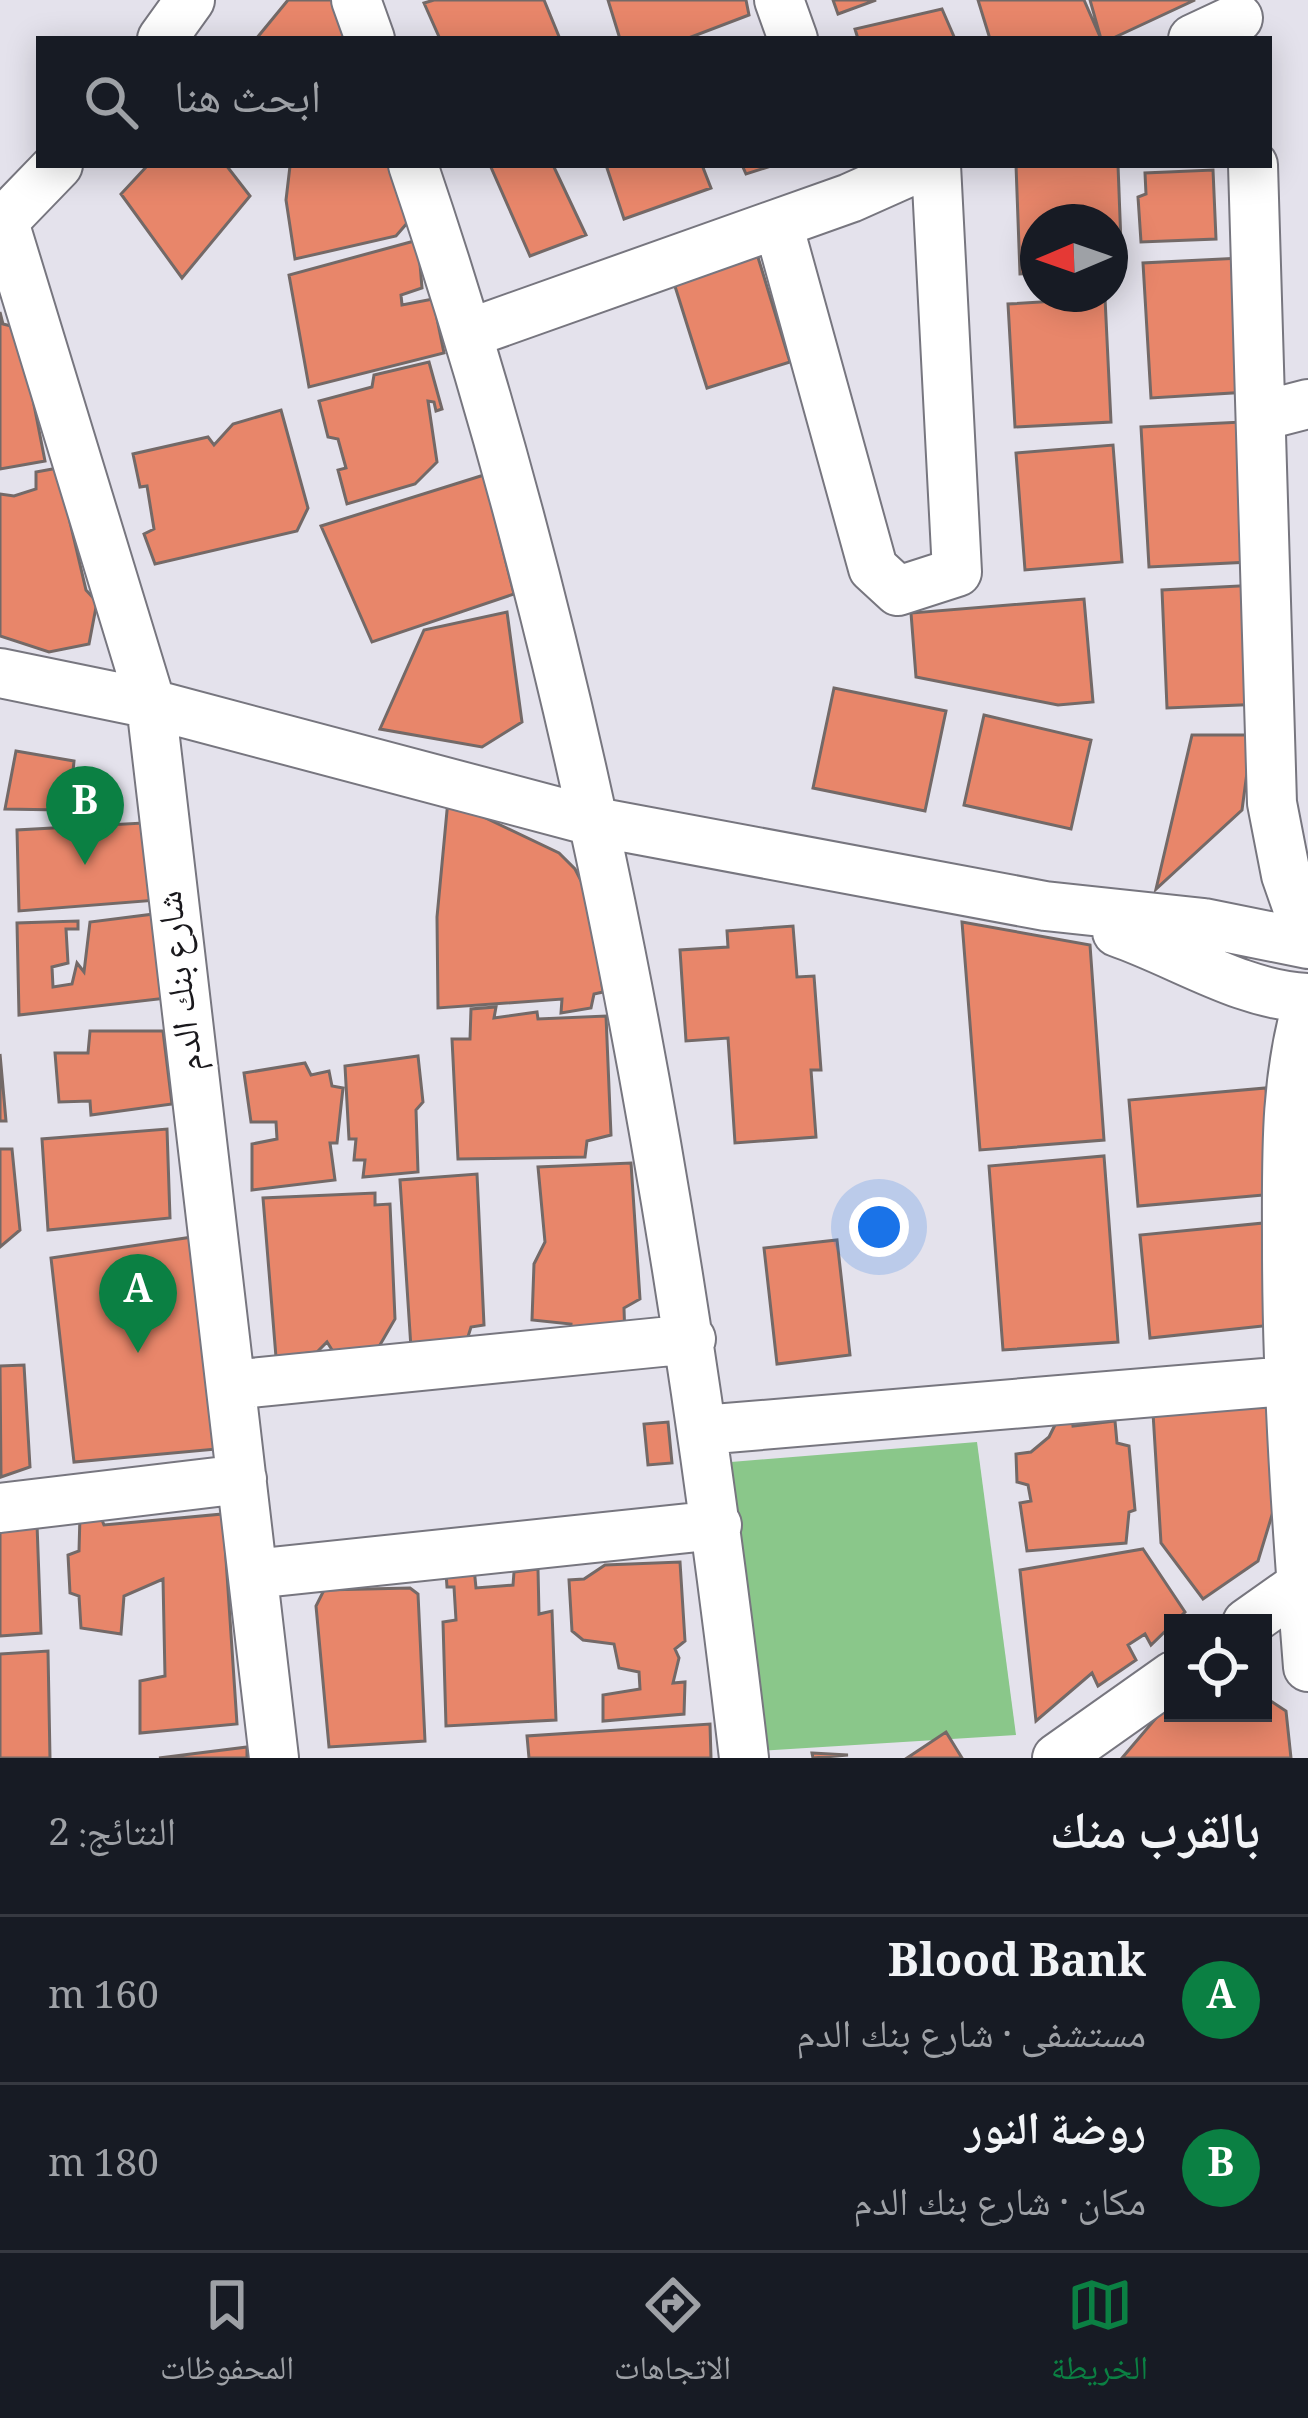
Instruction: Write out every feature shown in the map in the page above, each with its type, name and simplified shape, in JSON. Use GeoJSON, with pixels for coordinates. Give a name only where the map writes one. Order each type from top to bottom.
{"type":"FeatureCollection","features":[{"type":"Feature","properties":{"kind":"street"},"geometry":{"type":"LineString","coordinates":[[164,36],[190,0]]}},
{"type":"Feature","properties":{"kind":"street"},"geometry":{"type":"LineString","coordinates":[[356,0],[369,36]]}},
{"type":"Feature","properties":{"kind":"street"},"geometry":{"type":"LineString","coordinates":[[779,0],[792,36]]}},
{"type":"Feature","properties":{"kind":"street"},"geometry":{"type":"LineString","coordinates":[[1200,36],[1237,19]]}},
{"type":"Feature","properties":{"kind":"street"},"geometry":{"type":"LineString","coordinates":[[2,224],[55,168]]}},
{"type":"Feature","properties":{"kind":"street"},"geometry":{"type":"LineString","coordinates":[[414,168],[470,333],[596,821],[691,1339],[744,1758]]}},
{"type":"Feature","properties":{"kind":"street"},"geometry":{"type":"LineString","coordinates":[[470,333],[778,224],[844,182],[910,168]]}},
{"type":"Feature","properties":{"kind":"street"},"geometry":{"type":"LineString","coordinates":[[778,224],[872,568],[898,590],[957,572],[936,168]]}},
{"type":"Feature","properties":{"kind":"street"},"geometry":{"type":"LineString","coordinates":[[0,673],[151,704],[596,821],[1045,906],[1204,923],[1308,941],[1286,875],[1272,803],[1286,410],[1253,168]]}},
{"type":"Feature","properties":{"kind":"street","name":"شارع بنك الدم"},"geometry":{"type":"LineString","coordinates":[[2,224],[151,704],[274,1758]]}},
{"type":"Feature","properties":{"kind":"street"},"geometry":{"type":"LineString","coordinates":[[1045,906],[1174,952],[1245,985],[1308,999],[1287,1094],[1287,1381],[1308,1667]]}},
{"type":"Feature","properties":{"kind":"street"},"geometry":{"type":"LineString","coordinates":[[231,1385],[691,1339]]}},
{"type":"Feature","properties":{"kind":"street"},"geometry":{"type":"LineString","coordinates":[[702,1430],[1287,1381]]}},
{"type":"Feature","properties":{"kind":"street"},"geometry":{"type":"LineString","coordinates":[[0,1508],[242,1479]]}},
{"type":"Feature","properties":{"kind":"street"},"geometry":{"type":"LineString","coordinates":[[254,1574],[717,1525]]}},
{"type":"Feature","properties":{"kind":"street"},"geometry":{"type":"LineString","coordinates":[[1260,1614],[1305,1582]]}},
{"type":"Feature","properties":{"kind":"street"},"geometry":{"type":"LineString","coordinates":[[1057,1758],[1164,1682]]}},
{"type":"Feature","properties":{"kind":"green space"},"geometry":{"type":"Polygon","coordinates":[[[977,1442],[1016,1735],[758,1751],[731,1462],[977,1442]]]}},
{"type":"Feature","properties":{"kind":"building"},"geometry":{"type":"Polygon","coordinates":[[[288,0],[352,0],[358,36],[258,36],[288,0]]]}},
{"type":"Feature","properties":{"kind":"building"},"geometry":{"type":"Polygon","coordinates":[[[544,0],[559,36],[439,36],[424,3],[544,0]]]}},
{"type":"Feature","properties":{"kind":"building"},"geometry":{"type":"Polygon","coordinates":[[[608,0],[746,0],[749,15],[694,36],[619,36],[608,0]]]}},
{"type":"Feature","properties":{"kind":"building"},"geometry":{"type":"Polygon","coordinates":[[[833,0],[876,0],[838,14],[833,0]]]}},
{"type":"Feature","properties":{"kind":"building"},"geometry":{"type":"Polygon","coordinates":[[[978,0],[1084,0],[1100,36],[989,36],[978,0]]]}},
{"type":"Feature","properties":{"kind":"building"},"geometry":{"type":"Polygon","coordinates":[[[1090,0],[1195,0],[1117,36],[1100,36],[1090,0]]]}},
{"type":"Feature","properties":{"kind":"building"},"geometry":{"type":"Polygon","coordinates":[[[942,9],[954,36],[857,36],[855,29],[942,9]]]}},
{"type":"Feature","properties":{"kind":"building"},"geometry":{"type":"Polygon","coordinates":[[[145,168],[228,168],[250,196],[182,278],[121,194],[145,168]]]}},
{"type":"Feature","properties":{"kind":"building"},"geometry":{"type":"Polygon","coordinates":[[[290,168],[394,168],[408,222],[396,236],[295,259],[286,200],[290,168]]]}},
{"type":"Feature","properties":{"kind":"building"},"geometry":{"type":"Polygon","coordinates":[[[491,168],[554,168],[586,235],[530,256],[491,168]]]}},
{"type":"Feature","properties":{"kind":"building"},"geometry":{"type":"Polygon","coordinates":[[[607,168],[703,168],[711,188],[624,219],[607,168]]]}},
{"type":"Feature","properties":{"kind":"building"},"geometry":{"type":"Polygon","coordinates":[[[1016,168],[1118,168],[1119,204],[1020,204],[1020,274],[1016,168]]]}},
{"type":"Feature","properties":{"kind":"building"},"geometry":{"type":"Polygon","coordinates":[[[1213,170],[1216,239],[1141,242],[1138,197],[1146,194],[1145,173],[1213,170]]]}},
{"type":"Feature","properties":{"kind":"building"},"geometry":{"type":"Polygon","coordinates":[[[418,240],[422,288],[401,295],[402,305],[433,299],[444,353],[309,387],[289,275],[418,240]]]}},
{"type":"Feature","properties":{"kind":"building"},"geometry":{"type":"Polygon","coordinates":[[[757,254],[790,362],[707,388],[673,280],[757,254]]]}},
{"type":"Feature","properties":{"kind":"building"},"geometry":{"type":"Polygon","coordinates":[[[1241,258],[1248,392],[1151,398],[1143,263],[1241,258]]]}},
{"type":"Feature","properties":{"kind":"building"},"geometry":{"type":"Polygon","coordinates":[[[1020,303],[1020,312],[1106,312],[1111,422],[1015,427],[1008,304],[1020,303]]]}},
{"type":"Feature","properties":{"kind":"building"},"geometry":{"type":"Polygon","coordinates":[[[0,312],[3,324],[19,328],[45,461],[0,469],[0,312]]]}},
{"type":"Feature","properties":{"kind":"building"},"geometry":{"type":"Polygon","coordinates":[[[429,362],[442,409],[436,411],[434,402],[428,401],[437,462],[415,484],[347,504],[338,470],[346,468],[338,439],[328,437],[319,401],[372,387],[374,375],[429,362]]]}},
{"type":"Feature","properties":{"kind":"building"},"geometry":{"type":"Polygon","coordinates":[[[281,410],[308,508],[297,531],[155,564],[144,534],[154,529],[147,486],[140,487],[133,454],[208,437],[214,445],[233,424],[281,410]]]}},
{"type":"Feature","properties":{"kind":"building"},"geometry":{"type":"Polygon","coordinates":[[[1242,422],[1250,562],[1149,567],[1141,427],[1242,422]]]}},
{"type":"Feature","properties":{"kind":"building"},"geometry":{"type":"Polygon","coordinates":[[[1113,445],[1122,562],[1025,570],[1016,453],[1113,445]]]}},
{"type":"Feature","properties":{"kind":"building"},"geometry":{"type":"Polygon","coordinates":[[[58,468],[75,519],[70,522],[86,590],[97,602],[89,644],[49,652],[0,636],[0,494],[14,496],[36,489],[36,472],[58,468]]]}},
{"type":"Feature","properties":{"kind":"building"},"geometry":{"type":"Polygon","coordinates":[[[484,475],[514,594],[372,642],[321,526],[484,475]]]}},
{"type":"Feature","properties":{"kind":"building"},"geometry":{"type":"Polygon","coordinates":[[[1258,585],[1264,704],[1167,708],[1162,590],[1258,585]]]}},
{"type":"Feature","properties":{"kind":"building"},"geometry":{"type":"Polygon","coordinates":[[[1084,599],[1093,702],[1058,705],[916,677],[911,613],[1084,599]]]}},
{"type":"Feature","properties":{"kind":"building"},"geometry":{"type":"Polygon","coordinates":[[[507,612],[522,722],[482,747],[380,729],[424,630],[507,612]]]}},
{"type":"Feature","properties":{"kind":"building"},"geometry":{"type":"Polygon","coordinates":[[[834,688],[946,711],[925,811],[813,788],[834,688]]]}},
{"type":"Feature","properties":{"kind":"building"},"geometry":{"type":"Polygon","coordinates":[[[984,715],[1091,740],[1071,829],[964,805],[984,715]]]}},
{"type":"Feature","properties":{"kind":"building"},"geometry":{"type":"Polygon","coordinates":[[[1192,735],[1252,735],[1242,810],[1156,889],[1192,735]]]}},
{"type":"Feature","properties":{"kind":"building"},"geometry":{"type":"Polygon","coordinates":[[[16,751],[74,761],[72,781],[103,788],[116,801],[111,818],[62,819],[61,810],[5,809],[16,751]]]}},
{"type":"Feature","properties":{"kind":"building"},"geometry":{"type":"Polygon","coordinates":[[[448,800],[559,853],[575,869],[591,900],[603,992],[594,994],[591,1008],[561,1013],[562,999],[438,1008],[437,917],[448,800]]]}},
{"type":"Feature","properties":{"kind":"building"},"geometry":{"type":"Polygon","coordinates":[[[143,823],[158,900],[19,911],[17,830],[143,823]]]}},
{"type":"Feature","properties":{"kind":"building"},"geometry":{"type":"Polygon","coordinates":[[[154,914],[167,998],[19,1015],[17,923],[78,921],[78,929],[66,929],[68,963],[52,967],[53,987],[72,984],[77,963],[84,972],[90,922],[154,914]]]}},
{"type":"Feature","properties":{"kind":"building"},"geometry":{"type":"Polygon","coordinates":[[[962,922],[1090,945],[1104,1140],[980,1150],[962,922]]]}},
{"type":"Feature","properties":{"kind":"building"},"geometry":{"type":"Polygon","coordinates":[[[793,926],[797,977],[814,976],[821,1070],[811,1070],[816,1137],[735,1143],[728,1038],[686,1041],[680,950],[728,947],[727,931],[793,926]]]}},
{"type":"Feature","properties":{"kind":"building"},"geometry":{"type":"Polygon","coordinates":[[[496,1007],[494,1018],[537,1012],[538,1019],[606,1016],[611,1135],[587,1141],[585,1157],[458,1159],[452,1039],[470,1039],[471,1009],[496,1007]]]}},
{"type":"Feature","properties":{"kind":"building"},"geometry":{"type":"Polygon","coordinates":[[[90,1031],[163,1031],[172,1104],[91,1115],[90,1101],[59,1102],[55,1053],[88,1053],[90,1031]]]}},
{"type":"Feature","properties":{"kind":"building"},"geometry":{"type":"Polygon","coordinates":[[[0,1054],[6,1121],[0,1121],[0,1054]]]}},
{"type":"Feature","properties":{"kind":"building"},"geometry":{"type":"Polygon","coordinates":[[[418,1056],[423,1102],[416,1110],[418,1172],[363,1177],[365,1160],[354,1160],[356,1139],[349,1139],[345,1066],[418,1056]]]}},
{"type":"Feature","properties":{"kind":"building"},"geometry":{"type":"Polygon","coordinates":[[[305,1063],[311,1075],[329,1071],[332,1086],[343,1088],[337,1143],[330,1143],[335,1180],[252,1190],[252,1144],[277,1139],[276,1122],[251,1122],[244,1073],[305,1063]]]}},
{"type":"Feature","properties":{"kind":"building"},"geometry":{"type":"Polygon","coordinates":[[[1266,1088],[1275,1194],[1138,1206],[1129,1100],[1266,1088]]]}},
{"type":"Feature","properties":{"kind":"building"},"geometry":{"type":"Polygon","coordinates":[[[167,1129],[170,1218],[48,1230],[42,1139],[167,1129]]]}},
{"type":"Feature","properties":{"kind":"building"},"geometry":{"type":"Polygon","coordinates":[[[0,1149],[12,1149],[20,1230],[0,1247],[0,1149]]]}},
{"type":"Feature","properties":{"kind":"building"},"geometry":{"type":"Polygon","coordinates":[[[1104,1156],[1118,1342],[1003,1350],[989,1166],[1104,1156]]]}},
{"type":"Feature","properties":{"kind":"building"},"geometry":{"type":"Polygon","coordinates":[[[631,1163],[640,1299],[624,1308],[625,1339],[570,1347],[571,1324],[532,1320],[534,1264],[545,1242],[538,1167],[631,1163]]]}},
{"type":"Feature","properties":{"kind":"building"},"geometry":{"type":"Polygon","coordinates":[[[477,1174],[484,1325],[471,1327],[462,1356],[411,1348],[400,1180],[477,1174]]]}},
{"type":"Feature","properties":{"kind":"building"},"geometry":{"type":"Polygon","coordinates":[[[375,1193],[375,1205],[390,1204],[395,1319],[377,1350],[334,1353],[327,1342],[317,1352],[276,1357],[263,1198],[375,1193]]]}},
{"type":"Feature","properties":{"kind":"building"},"geometry":{"type":"Polygon","coordinates":[[[1264,1223],[1273,1325],[1150,1338],[1140,1235],[1264,1223]]]}},
{"type":"Feature","properties":{"kind":"building"},"geometry":{"type":"Polygon","coordinates":[[[199,1236],[228,1448],[74,1462],[51,1258],[199,1236]]]}},
{"type":"Feature","properties":{"kind":"building"},"geometry":{"type":"Polygon","coordinates":[[[837,1240],[850,1355],[777,1364],[764,1248],[837,1240]]]}},
{"type":"Feature","properties":{"kind":"building"},"geometry":{"type":"Polygon","coordinates":[[[24,1365],[30,1467],[1,1477],[0,1366],[24,1365]]]}},
{"type":"Feature","properties":{"kind":"building"},"geometry":{"type":"Polygon","coordinates":[[[1280,1403],[1279,1492],[1258,1561],[1203,1599],[1161,1543],[1153,1413],[1280,1403]]]}},
{"type":"Feature","properties":{"kind":"building"},"geometry":{"type":"Polygon","coordinates":[[[1072,1419],[1073,1426],[1115,1421],[1117,1443],[1129,1446],[1135,1510],[1129,1512],[1126,1543],[1027,1551],[1020,1503],[1031,1501],[1028,1485],[1017,1482],[1016,1454],[1031,1452],[1049,1437],[1057,1421],[1072,1419]]]}},
{"type":"Feature","properties":{"kind":"building"},"geometry":{"type":"Polygon","coordinates":[[[668,1422],[672,1463],[648,1465],[644,1424],[668,1422]]]}},
{"type":"Feature","properties":{"kind":"building"},"geometry":{"type":"Polygon","coordinates":[[[223,1514],[237,1724],[140,1733],[140,1681],[165,1676],[163,1579],[124,1596],[121,1634],[81,1628],[79,1596],[70,1593],[68,1555],[79,1551],[80,1515],[100,1515],[104,1525],[223,1514]]]}},
{"type":"Feature","properties":{"kind":"building"},"geometry":{"type":"Polygon","coordinates":[[[37,1524],[41,1633],[0,1636],[0,1528],[37,1524]]]}},
{"type":"Feature","properties":{"kind":"building"},"geometry":{"type":"Polygon","coordinates":[[[1143,1549],[1185,1612],[1164,1614],[1164,1632],[1151,1645],[1145,1634],[1128,1645],[1136,1660],[1098,1686],[1092,1673],[1036,1721],[1020,1570],[1143,1549]]]}},
{"type":"Feature","properties":{"kind":"building"},"geometry":{"type":"Polygon","coordinates":[[[680,1562],[685,1641],[675,1649],[679,1658],[673,1683],[685,1682],[684,1714],[603,1721],[603,1695],[640,1689],[639,1672],[619,1668],[614,1644],[583,1640],[572,1631],[569,1580],[584,1579],[605,1565],[680,1562]]]}},
{"type":"Feature","properties":{"kind":"building"},"geometry":{"type":"Polygon","coordinates":[[[474,1568],[476,1588],[513,1585],[514,1572],[538,1569],[539,1614],[552,1611],[556,1720],[446,1726],[443,1622],[456,1620],[454,1587],[447,1587],[446,1573],[474,1568]]]}},
{"type":"Feature","properties":{"kind":"building"},"geometry":{"type":"Polygon","coordinates":[[[410,1588],[418,1594],[425,1741],[329,1747],[316,1606],[324,1590],[410,1588]]]}},
{"type":"Feature","properties":{"kind":"building"},"geometry":{"type":"Polygon","coordinates":[[[48,1651],[50,1758],[0,1758],[0,1654],[48,1651]]]}},
{"type":"Feature","properties":{"kind":"building"},"geometry":{"type":"Polygon","coordinates":[[[1272,1702],[1286,1711],[1291,1758],[1122,1758],[1164,1709],[1164,1722],[1272,1722],[1272,1702]]]}},
{"type":"Feature","properties":{"kind":"building"},"geometry":{"type":"Polygon","coordinates":[[[710,1724],[711,1758],[529,1758],[527,1736],[710,1724]]]}},
{"type":"Feature","properties":{"kind":"building"},"geometry":{"type":"Polygon","coordinates":[[[946,1732],[962,1758],[907,1758],[946,1732]]]}},
{"type":"Feature","properties":{"kind":"building"},"geometry":{"type":"Polygon","coordinates":[[[247,1747],[247,1758],[159,1758],[247,1747]]]}},
{"type":"Feature","properties":{"kind":"place","name":"روضة النور"},"geometry":{"type":"Point","coordinates":[85,865]}},
{"type":"Feature","properties":{"kind":"place","name":"Blood Bank"},"geometry":{"type":"Point","coordinates":[138,1353]}}]}
